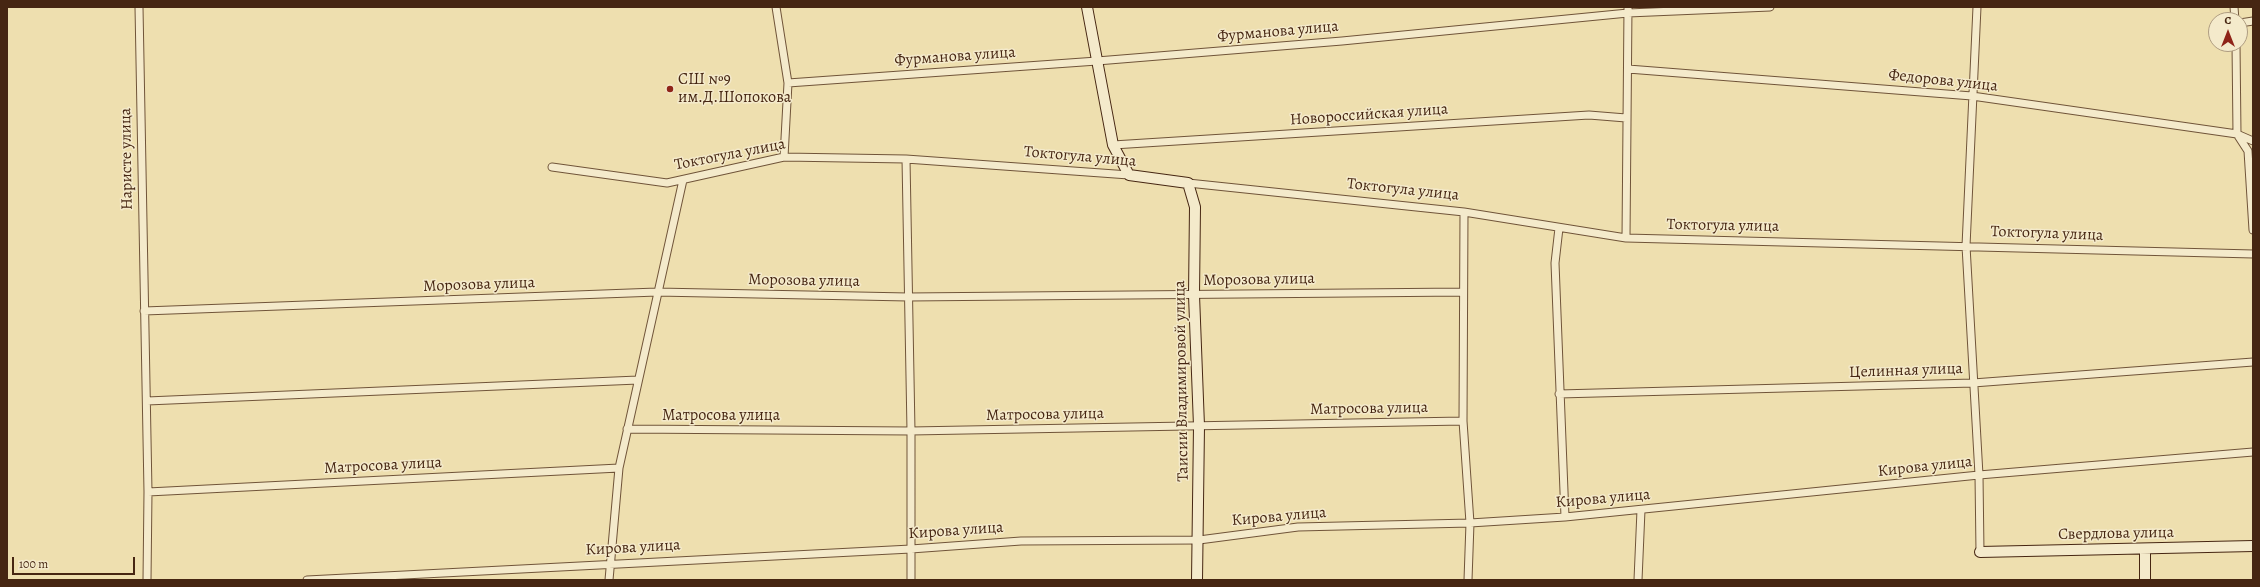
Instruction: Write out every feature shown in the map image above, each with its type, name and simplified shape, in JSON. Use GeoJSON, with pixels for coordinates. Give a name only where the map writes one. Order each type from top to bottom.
{"type":"FeatureCollection","features":[{"type":"Feature","properties":{"kind":"street","name":"Наристе улица"},"geometry":{"type":"LineString","coordinates":[[139,7],[147,401],[147,580]]}},
{"type":"Feature","properties":{"kind":"street"},"geometry":{"type":"LineString","coordinates":[[776,7],[788,83],[784,157]]}},
{"type":"Feature","properties":{"kind":"street"},"geometry":{"type":"LineString","coordinates":[[1087,7],[1113,145],[1129,175]]}},
{"type":"Feature","properties":{"kind":"street","name":"Фурманова улица"},"geometry":{"type":"LineString","coordinates":[[788,83],[1097,61],[1342,41],[1628,10],[1770,7]]}},
{"type":"Feature","properties":{"kind":"street"},"geometry":{"type":"LineString","coordinates":[[1977,7],[1966,246],[1979,475],[1980,552]]}},
{"type":"Feature","properties":{"kind":"street"},"geometry":{"type":"LineString","coordinates":[[1626,238],[1628,10]]}},
{"type":"Feature","properties":{"kind":"street"},"geometry":{"type":"LineString","coordinates":[[2236,52],[2236,134],[2248,151],[2253,230]]}},
{"type":"Feature","properties":{"kind":"street","name":"Федорова улица"},"geometry":{"type":"LineString","coordinates":[[1628,69],[1972,96],[2236,134],[2253,141]]}},
{"type":"Feature","properties":{"kind":"street","name":"Новороссийская улица"},"geometry":{"type":"LineString","coordinates":[[1113,145],[1589,115],[1626,118]]}},
{"type":"Feature","properties":{"kind":"street","name":"Токтогула улица"},"geometry":{"type":"LineString","coordinates":[[552,167],[667,183],[784,157],[906,159],[1129,175],[1188,183],[1464,212],[1626,238],[2253,254]]}},
{"type":"Feature","properties":{"kind":"street"},"geometry":{"type":"LineString","coordinates":[[906,159],[911,431],[911,580]]}},
{"type":"Feature","properties":{"kind":"street"},"geometry":{"type":"LineString","coordinates":[[609,580],[619,468],[683,180]]}},
{"type":"Feature","properties":{"kind":"street","name":"Таисии Владимировой улица"},"geometry":{"type":"LineString","coordinates":[[1188,183],[1196,207],[1194,295],[1199,426],[1199,540],[1197,580]]}},
{"type":"Feature","properties":{"kind":"street"},"geometry":{"type":"LineString","coordinates":[[1464,212],[1463,421],[1470,523],[1468,580]]}},
{"type":"Feature","properties":{"kind":"street"},"geometry":{"type":"LineString","coordinates":[[1559,228],[1556,264],[1564,517]]}},
{"type":"Feature","properties":{"kind":"street","name":"Морозова улица"},"geometry":{"type":"LineString","coordinates":[[144,311],[657,292],[908,297],[1463,292]]}},
{"type":"Feature","properties":{"kind":"street","name":"Целинная улица"},"geometry":{"type":"LineString","coordinates":[[1559,394],[1974,383],[2253,362]]}},
{"type":"Feature","properties":{"kind":"street"},"geometry":{"type":"LineString","coordinates":[[147,401],[638,380]]}},
{"type":"Feature","properties":{"kind":"street","name":"Матросова улица"},"geometry":{"type":"LineString","coordinates":[[627,429],[911,431],[1463,421]]}},
{"type":"Feature","properties":{"kind":"street","name":"Кирова улица"},"geometry":{"type":"LineString","coordinates":[[306,580],[611,563],[910,549],[1021,540],[1199,540],[1298,527],[1470,523],[1564,517],[1979,475],[2253,452]]}},
{"type":"Feature","properties":{"kind":"street","name":"Матросова улица"},"geometry":{"type":"LineString","coordinates":[[148,492],[619,468]]}},
{"type":"Feature","properties":{"kind":"street"},"geometry":{"type":"LineString","coordinates":[[1638,580],[1641,510]]}},
{"type":"Feature","properties":{"kind":"street","name":"Свердлова улица"},"geometry":{"type":"LineString","coordinates":[[1980,552],[2253,546]]}},
{"type":"Feature","properties":{"kind":"street"},"geometry":{"type":"LineString","coordinates":[[2145,549],[2145,580]]}},
{"type":"Feature","properties":{"kind":"place","name":"СШ №9 им.Д.Шопокова"},"geometry":{"type":"Point","coordinates":[670,89]}}]}
